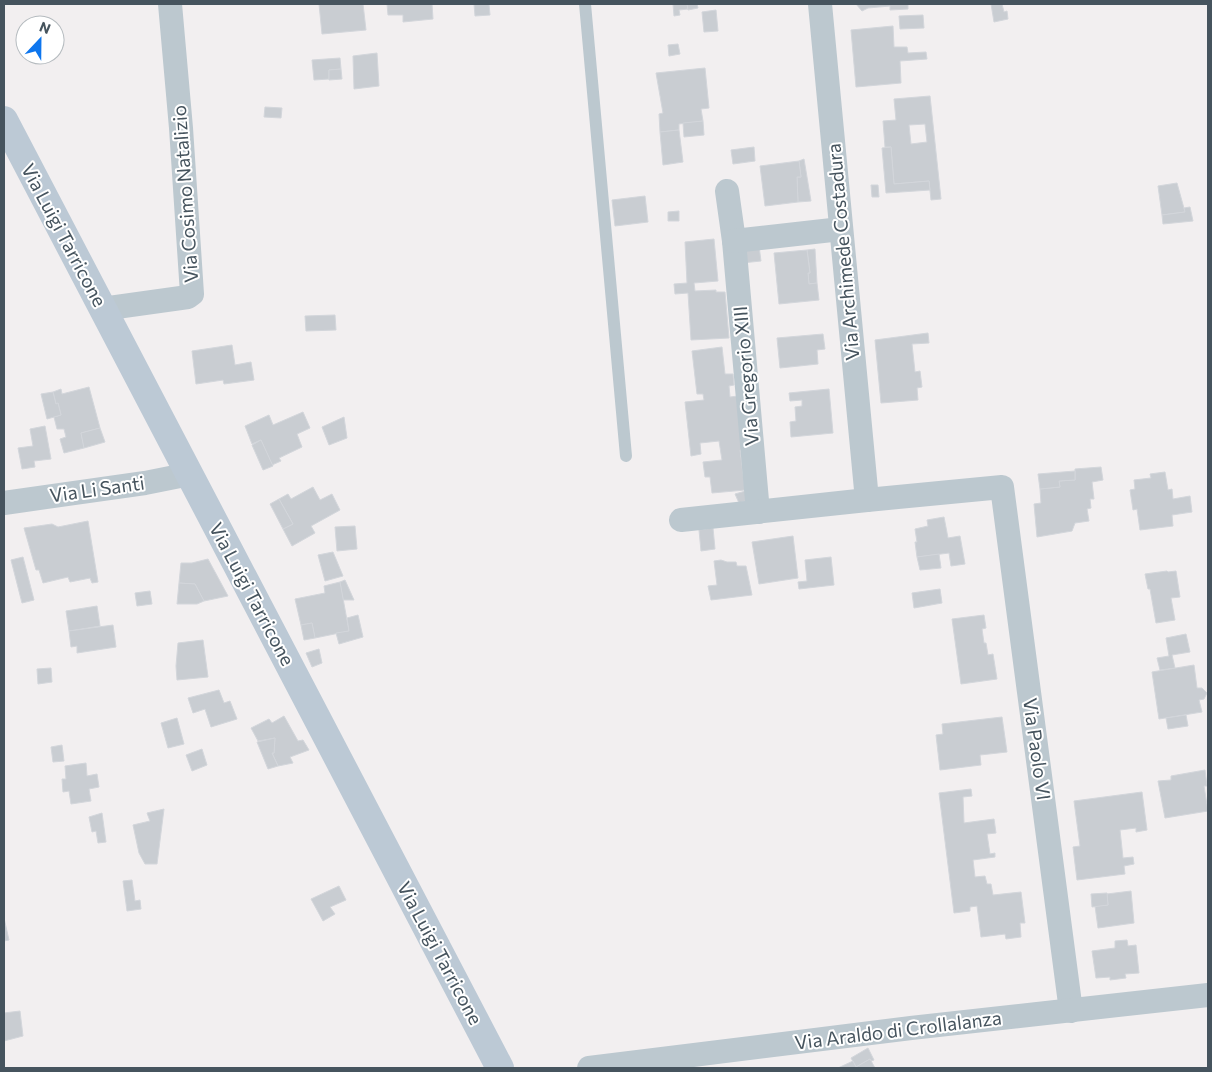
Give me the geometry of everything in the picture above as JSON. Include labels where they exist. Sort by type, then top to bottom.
[{"type":"main road","name":"Via Luigi Tarricone","points":[[4,120],[500,1068]]},
{"type":"street","name":"Via Cosimo Natalizio","points":[[102,309],[188,297],[192,294],[181,128],[170,4]]},
{"type":"street","name":"Via Archimede Costadura","points":[[820,4],[867,500]]},
{"type":"street","name":"Via Gregorio XIII","points":[[727,191],[734,241],[758,512]]},
{"type":"street","points":[[734,241],[841,229]]},
{"type":"street","name":"Via Li Santi","points":[[4,503],[145,483],[190,474]]},
{"type":"street","name":"Via Paolo VI","points":[[867,500],[1002,487],[1071,1011]]},
{"type":"street","points":[[681,520],[867,500]]},
{"type":"street","name":"Via Araldo di Crollalanza","points":[[589,1068],[911,1028],[1208,995]]},
{"type":"lane","points":[[585,4],[626,456]]},
{"type":"building","points":[[319,4],[363,4],[366,30],[322,34]]},
{"type":"building","points":[[387,4],[432,4],[433,19],[403,22],[403,15],[388,15]]},
{"type":"building","points":[[474,4],[489,4],[490,15],[475,16]]},
{"type":"building","points":[[673,4],[687,4],[688,9],[679,10],[680,15],[674,16]]},
{"type":"building","points":[[687,4],[697,4],[698,8],[688,10]]},
{"type":"building","points":[[856,4],[908,4],[908,9],[890,10],[890,6],[868,8],[862,11]]},
{"type":"building","points":[[991,4],[1002,4],[1004,12],[1007,11],[1008,19],[994,22]]},
{"type":"building","points":[[716,10],[718,31],[704,32],[702,12]]},
{"type":"building","points":[[923,15],[924,28],[900,29],[899,16]]},
{"type":"building","points":[[893,26],[894,47],[907,47],[908,53],[926,52],[927,59],[900,61],[901,83],[856,87],[851,30]]},
{"type":"building","points":[[678,44],[680,54],[669,56],[668,45]]},
{"type":"building","points":[[377,53],[379,86],[354,89],[353,56]]},
{"type":"building","points":[[340,58],[341,69],[329,70],[329,79],[314,80],[312,60]]},
{"type":"building","points":[[705,68],[709,108],[701,109],[703,121],[679,124],[679,130],[660,132],[659,114],[663,113],[656,73]]},
{"type":"building","points":[[341,69],[342,79],[329,80],[329,70]]},
{"type":"building","points":[[930,96],[941,199],[931,200],[929,181],[894,184],[891,147],[885,147],[883,121],[896,120],[894,99]],"holes":[[[925,124],[927,142],[911,144],[909,125]]]},
{"type":"building","points":[[265,107],[282,108],[281,118],[264,117]]},
{"type":"building","points":[[703,121],[704,135],[684,137],[683,123]]},
{"type":"building","points":[[679,130],[683,162],[663,165],[660,132]]},
{"type":"building","points":[[754,147],[755,161],[733,164],[731,150]]},
{"type":"building","points":[[891,147],[894,184],[929,181],[930,190],[886,193],[882,148]]},
{"type":"building","points":[[804,159],[811,201],[798,202],[797,177],[801,177],[799,161]]},
{"type":"building","points":[[799,161],[801,177],[797,177],[798,202],[765,206],[760,166]]},
{"type":"building","points":[[1177,183],[1185,212],[1162,215],[1158,186]]},
{"type":"building","points":[[871,185],[878,185],[879,197],[872,197]]},
{"type":"building","points":[[645,196],[648,222],[615,226],[612,200]]},
{"type":"building","points":[[1190,207],[1193,221],[1163,224],[1162,215],[1185,212],[1184,208]]},
{"type":"building","points":[[679,211],[679,221],[668,221],[668,212]]},
{"type":"building","points":[[714,239],[718,281],[694,283],[695,291],[716,290],[716,292],[725,292],[729,338],[691,340],[688,293],[675,294],[674,284],[687,283],[685,242]]},
{"type":"building","points":[[759,246],[761,261],[742,263],[740,248]]},
{"type":"building","points":[[815,249],[817,283],[809,284],[808,273],[810,273],[807,250]]},
{"type":"building","points":[[807,250],[810,273],[808,273],[809,284],[817,283],[819,300],[779,304],[774,253]]},
{"type":"building","points":[[335,315],[336,330],[306,331],[305,316]]},
{"type":"building","points":[[928,333],[929,343],[912,344],[915,372],[920,371],[922,387],[917,388],[918,400],[881,403],[875,340]]},
{"type":"building","points":[[823,334],[825,349],[817,350],[818,364],[780,368],[777,338]]},
{"type":"building","points":[[232,345],[235,365],[251,362],[254,380],[224,384],[223,380],[196,384],[192,351]]},
{"type":"building","points":[[722,347],[725,374],[733,374],[734,385],[729,386],[730,397],[738,396],[745,450],[740,450],[745,490],[712,493],[710,477],[705,477],[703,462],[722,460],[719,441],[700,443],[701,454],[691,456],[685,402],[704,400],[703,394],[697,394],[692,351]]},
{"type":"building","points":[[89,387],[100,428],[81,433],[84,448],[64,453],[60,439],[66,437],[64,429],[57,429],[54,417],[61,415],[53,392],[61,389],[62,394]]},
{"type":"building","points":[[829,389],[833,433],[791,437],[790,422],[796,421],[795,407],[802,406],[802,400],[790,401],[789,393]]},
{"type":"building","points":[[53,392],[61,415],[47,419],[41,394]]},
{"type":"building","points":[[303,412],[310,428],[297,434],[302,447],[279,458],[281,461],[272,465],[261,440],[252,444],[245,426],[269,415],[273,425]]},
{"type":"building","points":[[344,417],[347,438],[329,445],[322,427]]},
{"type":"building","points":[[45,426],[51,459],[34,461],[35,467],[22,469],[18,448],[33,446],[30,429]]},
{"type":"building","points":[[100,428],[105,442],[84,448],[81,433]]},
{"type":"building","points":[[261,440],[273,466],[263,470],[252,445]]},
{"type":"building","points":[[1101,467],[1103,480],[1092,482],[1094,499],[1090,499],[1091,508],[1087,509],[1089,521],[1075,523],[1072,531],[1037,537],[1034,504],[1041,503],[1040,489],[1060,487],[1059,481],[1075,480],[1075,469]]},
{"type":"building","points":[[1075,471],[1075,480],[1059,481],[1060,487],[1040,489],[1038,474]]},
{"type":"building","points":[[1165,472],[1168,490],[1172,489],[1173,499],[1190,496],[1192,512],[1172,515],[1173,526],[1140,530],[1137,509],[1133,510],[1130,490],[1135,489],[1134,480],[1151,478],[1150,474]]},
{"type":"building","points":[[313,487],[320,500],[332,494],[340,510],[311,526],[315,533],[292,546],[283,529],[293,524],[279,499],[288,494],[291,499]]},
{"type":"building","points":[[749,490],[752,499],[739,503],[735,494]]},
{"type":"building","points":[[279,499],[293,524],[283,529],[270,504]]},
{"type":"building","points":[[944,517],[948,538],[960,536],[965,564],[951,566],[949,553],[917,557],[915,529],[928,526],[927,520]]},
{"type":"building","points":[[88,521],[98,582],[92,583],[90,578],[70,582],[68,577],[43,583],[39,570],[36,570],[24,528],[52,524],[58,527]]},
{"type":"building","points":[[355,526],[357,549],[337,551],[335,527]]},
{"type":"building","points":[[713,528],[715,549],[701,551],[699,530]]},
{"type":"building","points":[[793,536],[798,578],[759,584],[752,542]]},
{"type":"building","points":[[333,552],[343,576],[325,581],[318,555]]},
{"type":"building","points":[[939,554],[941,568],[920,570],[917,557]]},
{"type":"building","points":[[23,557],[34,600],[22,603],[11,560]]},
{"type":"building","points":[[831,557],[834,585],[799,589],[798,582],[807,581],[805,560]]},
{"type":"building","points":[[208,559],[228,596],[204,601],[195,584],[179,583],[181,563],[192,563]]},
{"type":"building","points":[[714,561],[736,562],[737,566],[746,566],[752,595],[711,600],[708,586],[717,585]]},
{"type":"building","points":[[1176,571],[1180,597],[1171,598],[1175,620],[1156,623],[1150,589],[1148,589],[1145,574]]},
{"type":"building","points":[[345,580],[354,600],[343,600],[340,582]]},
{"type":"building","points":[[340,582],[349,631],[315,638],[312,623],[301,625],[295,599],[325,593],[324,586]]},
{"type":"building","points":[[179,583],[195,584],[204,601],[197,604],[177,604]]},
{"type":"building","points":[[940,589],[942,603],[914,608],[912,593]]},
{"type":"building","points":[[150,591],[152,604],[137,606],[135,593]]},
{"type":"building","points":[[97,606],[100,626],[69,631],[66,611]]},
{"type":"building","points":[[358,615],[363,637],[339,644],[336,633],[349,631],[347,618]]},
{"type":"building","points":[[984,615],[986,628],[982,629],[984,643],[986,643],[988,655],[993,654],[997,679],[961,684],[952,619]]},
{"type":"building","points":[[312,623],[315,638],[304,640],[301,625]]},
{"type":"building","points":[[113,625],[116,647],[77,653],[77,646],[71,647],[69,631]]},
{"type":"building","points":[[1186,634],[1190,652],[1172,655],[1175,668],[1160,670],[1157,658],[1169,656],[1166,638]]},
{"type":"building","points":[[203,640],[208,677],[177,680],[178,643]]},
{"type":"building","points":[[319,649],[322,663],[312,667],[306,653]]},
{"type":"building","points":[[1194,665],[1197,688],[1202,688],[1207,693],[1204,699],[1199,700],[1202,712],[1159,719],[1152,672]]},
{"type":"building","points":[[51,668],[52,682],[38,684],[37,669]]},
{"type":"building","points":[[219,690],[224,703],[230,701],[237,719],[211,727],[205,709],[193,713],[188,698]]},
{"type":"building","points":[[1186,715],[1188,726],[1168,729],[1166,718]]},
{"type":"building","points":[[284,716],[298,741],[303,740],[309,750],[290,757],[293,763],[278,766],[272,753],[274,753],[275,738],[258,741],[251,728],[269,719],[272,723]]},
{"type":"building","points":[[1002,717],[1007,752],[980,755],[981,765],[940,770],[936,735],[943,734],[942,724]]},
{"type":"building","points":[[177,718],[184,744],[168,748],[161,723]]},
{"type":"building","points":[[275,738],[274,753],[272,753],[278,766],[268,769],[257,742]]},
{"type":"building","points":[[62,745],[64,761],[53,762],[51,747]]},
{"type":"building","points":[[202,749],[207,765],[192,771],[186,755]]},
{"type":"building","points":[[86,763],[87,776],[97,774],[99,787],[89,789],[91,801],[71,804],[69,791],[63,792],[62,779],[66,779],[65,766]]},
{"type":"building","points":[[1205,770],[1207,786],[1204,786],[1208,811],[1165,818],[1158,781],[1171,780],[1171,776]]},
{"type":"building","points":[[971,789],[972,796],[963,797],[964,823],[994,819],[996,833],[987,834],[990,854],[995,853],[995,857],[973,860],[975,877],[985,876],[987,884],[991,884],[993,895],[1021,892],[1025,923],[1020,923],[1021,937],[1006,939],[1005,934],[981,937],[977,906],[970,907],[970,911],[954,913],[939,793]]},
{"type":"building","points":[[1142,792],[1147,830],[1136,832],[1136,828],[1120,830],[1123,858],[1133,857],[1134,864],[1124,866],[1125,874],[1077,880],[1073,847],[1080,846],[1074,801]]},
{"type":"building","points":[[164,809],[157,864],[145,864],[139,853],[133,825],[150,821],[147,813]]},
{"type":"building","points":[[102,813],[106,842],[98,843],[96,831],[92,832],[89,817]]},
{"type":"building","points":[[132,880],[135,901],[140,900],[141,909],[127,911],[123,881]]},
{"type":"building","points":[[339,886],[346,900],[330,907],[335,914],[323,921],[311,899]]},
{"type":"building","points":[[1131,891],[1134,923],[1098,928],[1095,906],[1108,905],[1107,894]]},
{"type":"building","points":[[1107,893],[1108,905],[1092,907],[1091,894]]},
{"type":"building","points":[[4,918],[9,940],[4,941]]},
{"type":"building","points":[[1127,940],[1128,946],[1136,945],[1139,973],[1125,974],[1126,978],[1110,980],[1110,977],[1096,978],[1092,951],[1115,948],[1115,941]]},
{"type":"building","points":[[20,1011],[23,1036],[4,1041],[4,1013]]},
{"type":"building","points":[[868,1048],[874,1060],[871,1061],[870,1059],[856,1067],[851,1058]]},
{"type":"building","points":[[870,1059],[875,1068],[838,1068],[853,1061],[856,1067]]}]
